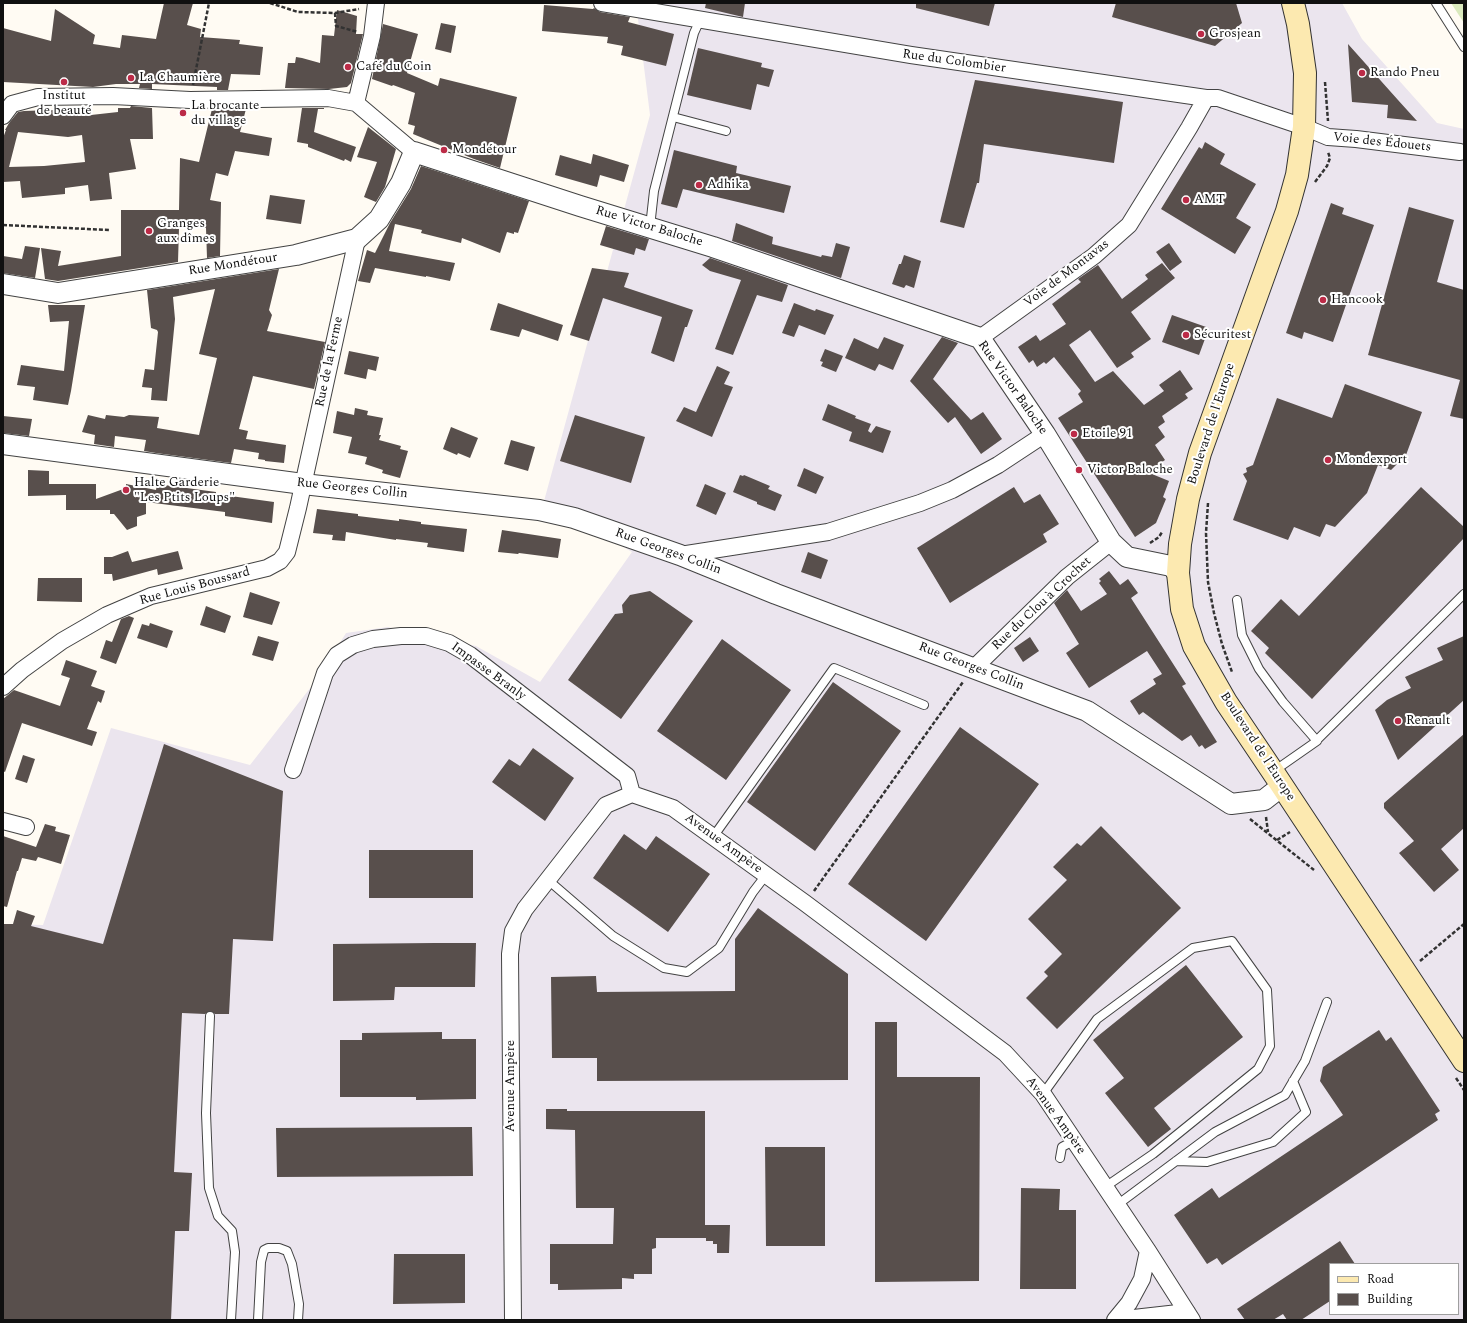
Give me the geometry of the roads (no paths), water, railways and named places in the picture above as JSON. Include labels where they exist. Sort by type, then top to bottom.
[{"type":"main road","name":"Boulevard de l'Europe","points":[[1293,3],[1298,24],[1305,74],[1304,127],[1297,175],[1287,211],[1200,453],[1188,499],[1180,544],[1178,573],[1182,609],[1194,646],[1226,702],[1278,779],[1460,1069]]},
{"type":"street","name":"Rue du Colombier","points":[[602,3],[911,55],[1206,98],[1218,98],[1304,127]]},
{"type":"street","points":[[7,110],[38,97],[113,96],[190,100],[328,98],[356,103],[372,36],[370,6]]},
{"type":"street","name":"Voie de Montavas","points":[[980,338],[1094,256],[1129,225],[1206,98]]},
{"type":"street","name":"Rue Victor Baloche","points":[[356,103],[414,152],[713,247],[980,338],[1045,434],[1111,542],[1127,557],[1171,566],[1178,573]]},
{"type":"street","name":"Voie des Édouets","points":[[1304,127],[1328,137],[1356,138],[1460,152]]},
{"type":"street","name":"Rue Mondétour","points":[[3,284],[58,292],[296,255],[357,239],[379,219],[400,183],[414,152]]},
{"type":"street","name":"Rue de la Ferme","points":[[303,484],[357,239]]},
{"type":"street","points":[[680,555],[828,532],[920,503],[952,490],[998,465],[1045,434]]},
{"type":"street","name":"Rue Georges Collin","points":[[3,444],[303,484],[538,510],[574,518],[680,555],[776,594],[1087,711],[1231,804],[1264,800],[1278,779]]},
{"type":"street","name":"Rue Louis Boussard","points":[[3,687],[22,670],[62,641],[107,615],[151,596],[267,568],[280,561],[287,552],[303,484]]},
{"type":"street","name":"Rue du Clou à Crochet","points":[[974,668],[1067,577],[1111,542]]},
{"type":"street","name":"Impasse Branly","points":[[294,770],[325,673],[337,655],[354,645],[373,639],[401,636],[426,636],[449,643],[482,665],[627,776],[632,794]]},
{"type":"street","name":"Avenue Ampère","points":[[513,1320],[510,954],[513,931],[525,909],[606,805],[632,794],[673,808],[805,903],[1005,1053],[1043,1094],[1075,1140],[1190,1316]]},
{"type":"street","points":[[3,821],[26,827]]},
{"type":"street","points":[[1116,1320],[1129,1303],[1142,1279],[1148,1251]]},
{"type":"street","points":[[1116,1320],[1190,1316]]},
{"type":"lane","points":[[1436,3],[1464,47]]},
{"type":"lane","points":[[650,228],[654,191],[694,33],[700,20]]},
{"type":"lane","points":[[673,117],[726,131]]},
{"type":"lane","points":[[1278,779],[1464,594]]},
{"type":"lane","points":[[1237,600],[1242,635],[1259,669],[1283,702],[1317,740]]},
{"type":"lane","points":[[713,837],[834,668],[924,705]]},
{"type":"lane","points":[[548,880],[613,936],[664,968],[687,972],[719,948],[753,892],[766,875]]},
{"type":"lane","points":[[1043,1094],[1098,1019],[1193,948],[1232,941],[1267,990],[1270,1046],[1258,1069],[1154,1154],[1105,1187]]},
{"type":"lane","points":[[1117,1206],[1215,1132],[1285,1095],[1304,1061],[1327,1002]]},
{"type":"lane","points":[[210,1016],[206,1113],[209,1188],[218,1216],[232,1231],[235,1252],[231,1320]]},
{"type":"lane","points":[[1176,1161],[1207,1162],[1273,1142],[1306,1112],[1293,1081]]},
{"type":"lane","points":[[1060,1158],[1062,1147],[1075,1140]]},
{"type":"lane","points":[[258,1320],[261,1262],[264,1250],[268,1248],[279,1248],[287,1251],[292,1264],[299,1304],[298,1320]]},
{"type":"place","name":"Grosjean","points":[[1201,34]]},
{"type":"place","name":"Café du Coin","points":[[348,67]]},
{"type":"place","name":"Rando Pneu","points":[[1362,73]]},
{"type":"place","name":"La Chaumière","points":[[131,78]]},
{"type":"place","name":"Institut de beauté","points":[[64,82]]},
{"type":"place","name":"La brocante du village","points":[[183,113]]},
{"type":"place","name":"Mondétour","points":[[444,150]]},
{"type":"place","name":"Adhika","points":[[699,185]]},
{"type":"place","name":"AMT","points":[[1186,200]]},
{"type":"place","name":"Granges aux dîmes","points":[[149,231]]},
{"type":"place","name":"Hancook","points":[[1323,300]]},
{"type":"place","name":"Sécuritest","points":[[1186,335]]},
{"type":"place","name":"Etoile 91","points":[[1074,434]]},
{"type":"place","name":"Mondexport","points":[[1328,460]]},
{"type":"place","name":"Victor Baloche","points":[[1079,470]]},
{"type":"place","name":"Halte Garderie \"Les Ptits Loups\"","points":[[126,490]]},
{"type":"place","name":"Renault","points":[[1398,721]]}]
